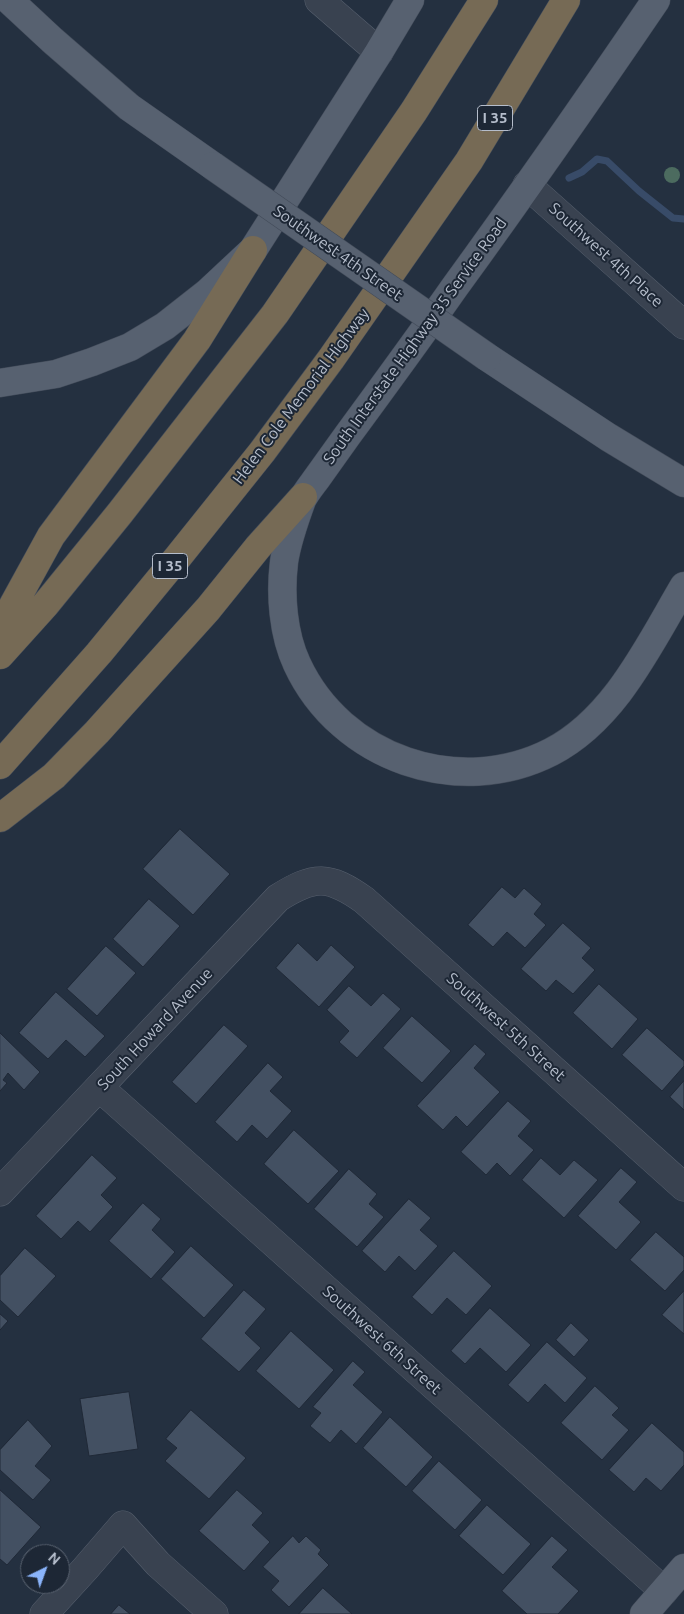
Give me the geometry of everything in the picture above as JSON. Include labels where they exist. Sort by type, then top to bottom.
[{"type":"highway","points":[[0,655],[46,604],[120,513],[275,314],[414,111],[484,0]]},
{"type":"highway","name":"Helen Cole Memorial Highway","points":[[0,765],[99,653],[178,557],[262,452],[331,359],[469,161],[566,0]]},
{"type":"highway","points":[[0,629],[51,536],[197,340],[253,250]]},
{"type":"highway","points":[[0,818],[54,776],[98,732],[203,616],[258,547],[303,497]]},
{"type":"main road","name":"Southwest 4th Street","points":[[9,0],[129,108],[487,356],[608,437],[684,483]]},
{"type":"main road","points":[[0,383],[56,374],[130,347],[165,326],[206,293],[253,250],[410,0]]},
{"type":"main road","name":"South Interstate Highway 35 Service Road","points":[[656,0],[527,185],[303,497],[284,562],[282,593],[289,642],[297,664],[323,704],[341,723],[363,740],[389,755],[413,765],[440,771],[470,772],[498,771],[528,762],[579,734],[604,709],[620,689],[684,586]]},
{"type":"main road","points":[[644,1614],[684,1568]]},
{"type":"street","points":[[319,0],[379,52]]},
{"type":"street","name":"Southwest 4th Place","points":[[527,185],[684,326]]},
{"type":"street","name":"South Howard Avenue","points":[[0,1192],[278,898],[296,886],[320,880]]},
{"type":"street","name":"Southwest 5th Street","points":[[320,880],[352,891],[364,900],[684,1187]]},
{"type":"street","name":"Southwest 6th Street","points":[[100,1088],[664,1591]]},
{"type":"street","points":[[44,1614],[123,1525],[158,1564],[214,1614]]},
{"type":"building","points":[[180,829],[230,874],[193,915],[143,869]]},
{"type":"building","points":[[502,887],[515,898],[524,888],[542,904],[534,914],[546,925],[525,948],[507,932],[493,947],[468,925]]},
{"type":"building","points":[[149,899],[180,926],[143,967],[113,939]]},
{"type":"building","points":[[563,923],[591,948],[582,958],[595,970],[573,994],[556,980],[546,991],[521,969]]},
{"type":"building","points":[[298,943],[317,961],[331,945],[355,967],[319,1007],[276,968]]},
{"type":"building","points":[[106,946],[136,973],[97,1016],[67,989]]},
{"type":"building","points":[[599,984],[638,1019],[612,1049],[573,1013]]},
{"type":"building","points":[[349,986],[371,1006],[383,993],[401,1009],[357,1058],[339,1042],[349,1031],[327,1010]]},
{"type":"building","points":[[56,992],[105,1036],[85,1057],[66,1040],[48,1059],[19,1033]]},
{"type":"building","points":[[412,1016],[451,1051],[422,1083],[383,1048]]},
{"type":"building","points":[[224,1025],[248,1046],[196,1104],[172,1082]]},
{"type":"building","points":[[647,1028],[684,1061],[684,1066],[662,1091],[622,1055]]},
{"type":"building","points":[[0,1033],[40,1072],[24,1090],[8,1073],[3,1080],[7,1083],[0,1091]]},
{"type":"building","points":[[475,1044],[486,1054],[474,1068],[500,1092],[467,1127],[456,1116],[443,1130],[417,1106]]},
{"type":"building","points":[[268,1063],[283,1077],[270,1091],[292,1111],[267,1139],[252,1125],[237,1142],[215,1122]]},
{"type":"building","points":[[684,1081],[684,1110],[670,1097]]},
{"type":"building","points":[[508,1101],[531,1121],[518,1136],[534,1150],[510,1176],[497,1163],[486,1175],[461,1152]]},
{"type":"building","points":[[294,1130],[339,1171],[308,1204],[264,1164]]},
{"type":"building","points":[[92,1155],[117,1178],[101,1195],[113,1207],[90,1232],[78,1221],[61,1239],[36,1216]]},
{"type":"building","points":[[541,1158],[560,1175],[574,1160],[598,1180],[564,1218],[522,1180]]},
{"type":"building","points":[[621,1168],[637,1182],[619,1202],[641,1222],[616,1250],[578,1216]]},
{"type":"building","points":[[349,1169],[377,1194],[369,1204],[384,1217],[357,1247],[314,1209]]},
{"type":"building","points":[[409,1199],[431,1218],[420,1230],[438,1246],[415,1271],[399,1256],[385,1272],[362,1251]]},
{"type":"building","points":[[143,1203],[161,1219],[152,1230],[175,1252],[151,1279],[109,1241]]},
{"type":"building","points":[[656,1232],[684,1257],[684,1270],[665,1291],[630,1260]]},
{"type":"building","points":[[191,1246],[234,1285],[204,1318],[161,1279]]},
{"type":"building","points":[[25,1248],[56,1276],[18,1317],[0,1300],[0,1276]]},
{"type":"building","points":[[454,1251],[492,1286],[466,1315],[447,1298],[432,1315],[412,1297]]},
{"type":"building","points":[[244,1290],[266,1309],[245,1333],[261,1348],[239,1372],[201,1339]]},
{"type":"building","points":[[684,1291],[684,1334],[662,1315]]},
{"type":"building","points":[[490,1308],[531,1345],[506,1372],[480,1348],[465,1364],[451,1351]]},
{"type":"building","points":[[0,1314],[8,1321],[0,1330]]},
{"type":"building","points":[[571,1323],[589,1340],[574,1357],[556,1340]]},
{"type":"building","points":[[291,1331],[334,1370],[299,1409],[256,1371]]},
{"type":"building","points":[[547,1342],[587,1378],[565,1403],[545,1384],[528,1403],[508,1385]]},
{"type":"building","points":[[353,1361],[365,1372],[353,1385],[383,1412],[356,1444],[341,1430],[330,1443],[310,1426],[321,1413],[313,1407]]},
{"type":"building","points":[[595,1386],[619,1408],[612,1415],[629,1430],[602,1460],[561,1423]]},
{"type":"building","points":[[129,1392],[138,1449],[89,1456],[80,1399]]},
{"type":"building","points":[[191,1410],[246,1458],[209,1499],[165,1461],[177,1448],[166,1439]]},
{"type":"building","points":[[390,1417],[433,1457],[406,1487],[363,1448]]},
{"type":"building","points":[[28,1420],[52,1446],[35,1466],[51,1480],[33,1500],[0,1470],[0,1450]]},
{"type":"building","points":[[652,1423],[684,1452],[684,1465],[661,1491],[646,1478],[634,1492],[609,1470]]},
{"type":"building","points":[[439,1461],[482,1500],[455,1530],[412,1491]]},
{"type":"building","points":[[0,1490],[41,1527],[26,1544],[20,1544],[20,1550],[7,1565],[0,1559]]},
{"type":"building","points":[[237,1490],[263,1513],[252,1525],[270,1542],[244,1571],[199,1531]]},
{"type":"building","points":[[487,1505],[531,1544],[503,1575],[459,1536]]},
{"type":"building","points":[[293,1536],[299,1543],[306,1536],[321,1550],[318,1554],[329,1565],[289,1607],[271,1590],[279,1581],[263,1567]]},
{"type":"building","points":[[552,1536],[568,1550],[552,1567],[579,1591],[558,1614],[527,1614],[502,1591]]},
{"type":"building","points":[[323,1588],[352,1614],[299,1614]]},
{"type":"building","points":[[119,1605],[130,1614],[111,1614]]},
{"type":"waterway","points":[[569,178],[582,172],[597,159],[607,161],[639,191],[673,218],[684,219]]}]
